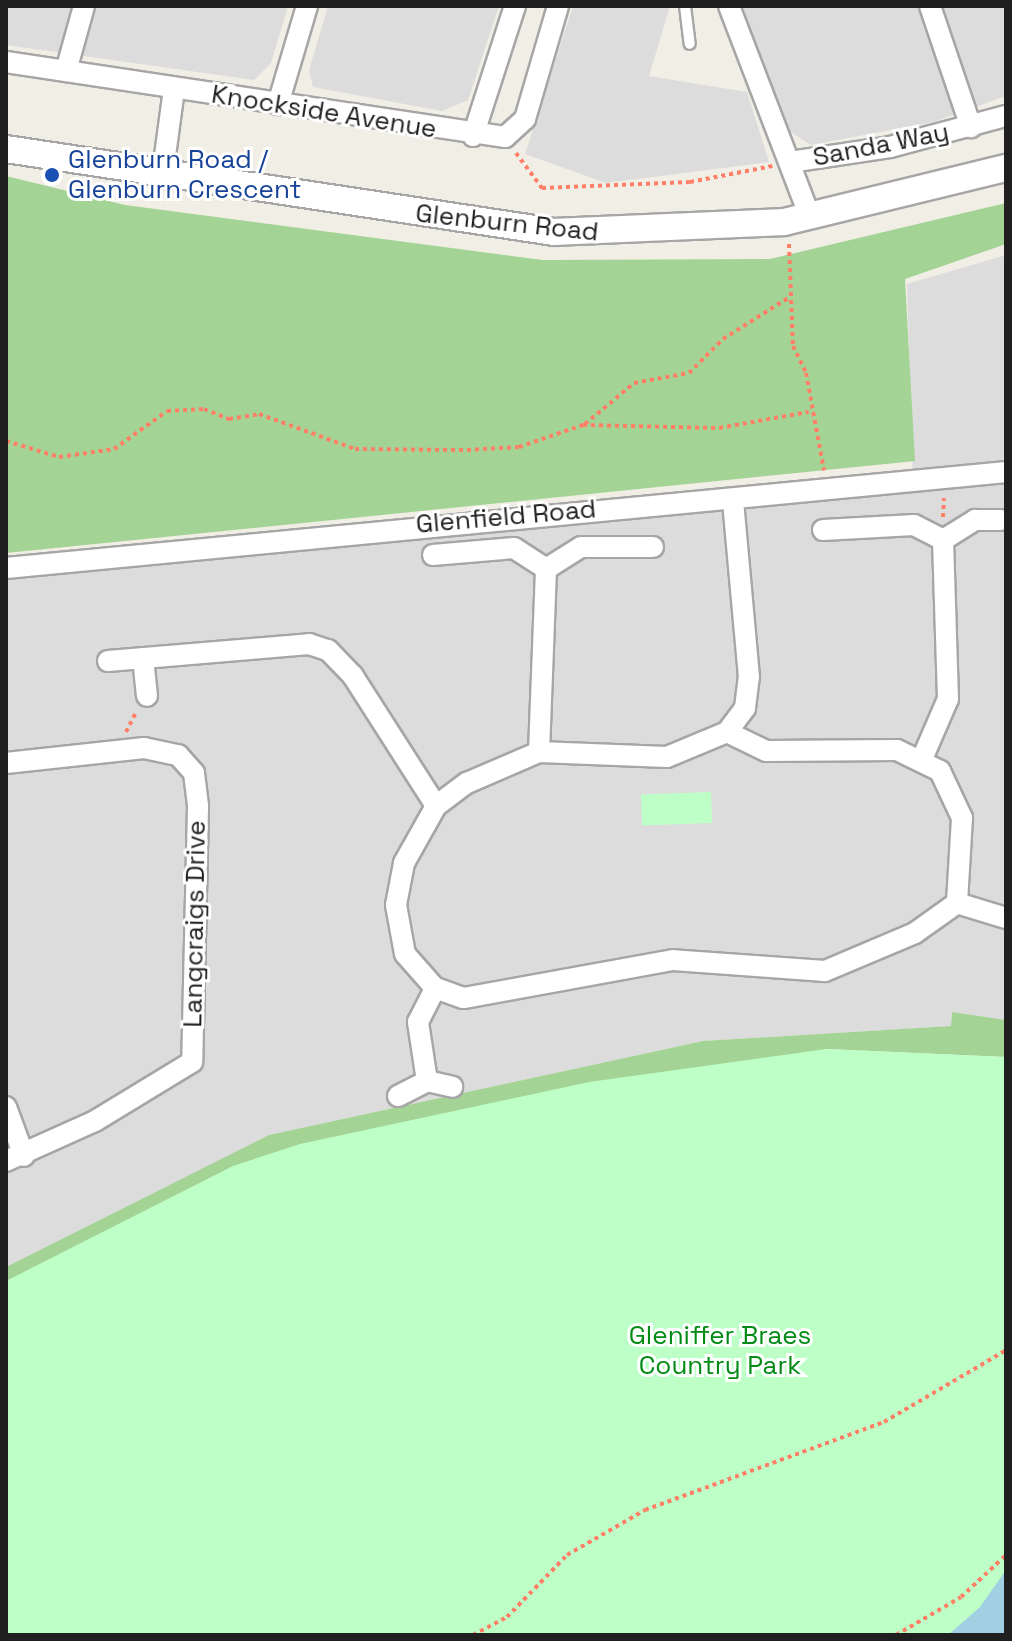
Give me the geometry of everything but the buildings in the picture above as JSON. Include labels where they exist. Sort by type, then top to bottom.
[{"type":"street","points":[[66,71],[84,6]]},
{"type":"street","points":[[278,104],[307,6]]},
{"type":"street","name":"Knockside Avenue","points":[[473,136],[515,6]]},
{"type":"street","points":[[505,137],[525,119],[558,6]]},
{"type":"street","points":[[729,6],[810,217]]},
{"type":"street","name":"Sanda Way","points":[[930,6],[971,127]]},
{"type":"street","name":"Knockside Avenue","points":[[6,62],[473,136],[505,137]]},
{"type":"street","name":"Knockside Avenue","points":[[162,178],[174,89]]},
{"type":"street","name":"Sanda Way","points":[[790,162],[971,127],[1006,116]]},
{"type":"street","name":"Glenburn Road","points":[[6,149],[162,178],[554,232],[784,222],[1006,168]]},
{"type":"street","name":"Glenfield Road","points":[[6,568],[540,512],[829,492],[945,475],[1006,472]]},
{"type":"street","points":[[733,500],[749,677],[745,708],[727,732],[667,757],[539,752],[467,783],[436,806],[404,863],[396,905],[405,954],[435,988],[463,998],[508,994],[569,975],[673,960],[825,971],[915,933],[957,903]]},
{"type":"street","points":[[943,540],[975,520],[1001,520]]},
{"type":"street","points":[[823,530],[914,525],[943,540]]},
{"type":"street","points":[[922,759],[948,699],[943,540]]},
{"type":"street","points":[[546,569],[581,547],[653,547]]},
{"type":"street","points":[[433,555],[514,548],[546,569]]},
{"type":"street","points":[[539,752],[546,569]]},
{"type":"street","points":[[108,661],[309,644],[328,650],[353,676],[436,806]]},
{"type":"street","points":[[143,658],[147,696]]},
{"type":"street","points":[[727,732],[766,751],[897,750],[922,759],[940,771],[962,818],[957,903]]},
{"type":"street","name":"Langcraigs Drive","points":[[6,763],[124,750],[178,755],[194,773],[192,1062],[15,1159]]},
{"type":"street","points":[[957,903],[1006,918]]},
{"type":"street","points":[[427,1081],[418,1022],[435,988]]},
{"type":"street","points":[[398,1096],[427,1081],[452,1087]]},
{"type":"street","points":[[6,1107],[15,1159]]},
{"type":"lane","points":[[685,6],[690,44]]},
{"type":"path","points":[[505,137],[542,188],[690,182],[790,162]]},
{"type":"path","points":[[784,222],[793,272],[788,298],[809,412],[829,492]]},
{"type":"path","points":[[583,425],[634,383],[689,373],[723,339],[788,298]]},
{"type":"path","points":[[6,441],[59,457],[114,449],[167,411],[204,409],[229,419],[259,414],[355,449],[519,447],[583,425],[719,428],[809,412]]},
{"type":"path","points":[[943,540],[945,475]]},
{"type":"path","points":[[124,750],[126,723],[147,696]]},
{"type":"path","points":[[473,1635],[507,1617],[567,1555],[645,1510],[884,1422],[1006,1350]]},
{"type":"path","points":[[896,1635],[961,1597],[1006,1555]]},
{"type":"path","points":[[333,1635],[383,1635]]},
{"type":"shaded area","points":[[6,6],[288,6],[271,63],[254,80],[6,45]]},
{"type":"shaded area","points":[[328,6],[499,6],[468,100],[442,111],[313,87],[309,70]]},
{"type":"shaded area","points":[[573,6],[670,6],[649,76],[747,92],[769,162],[606,183],[525,154]]},
{"type":"shaded area","points":[[742,6],[1006,6],[1006,96],[933,122],[811,145],[789,131]]},
{"type":"shaded area","points":[[1006,255],[1006,1020],[952,1012],[951,1026],[703,1041],[269,1135],[6,1267],[6,578],[913,487],[907,284]]},
{"type":"green space","points":[[6,176],[125,205],[543,260],[770,259],[1006,203],[1006,244],[905,279],[915,461],[6,553]]},
{"type":"green space","points":[[711,792],[712,823],[642,825],[641,794]]},
{"type":"green space","points":[[952,1012],[1006,1020],[1006,1057],[826,1049],[6,1373],[6,1267],[269,1135],[703,1041],[951,1026]]},
{"type":"green space","name":"Gleniffer Braes Country Park","points":[[826,1049],[1006,1057],[1006,1635],[6,1635],[6,1281],[233,1166],[300,1144],[589,1082]]},
{"type":"water","points":[[1006,1570],[1006,1635],[948,1635],[980,1607]]},
{"type":"place","name":"Glenburn Road / Glenburn Crescent","points":[[52,175]]}]
